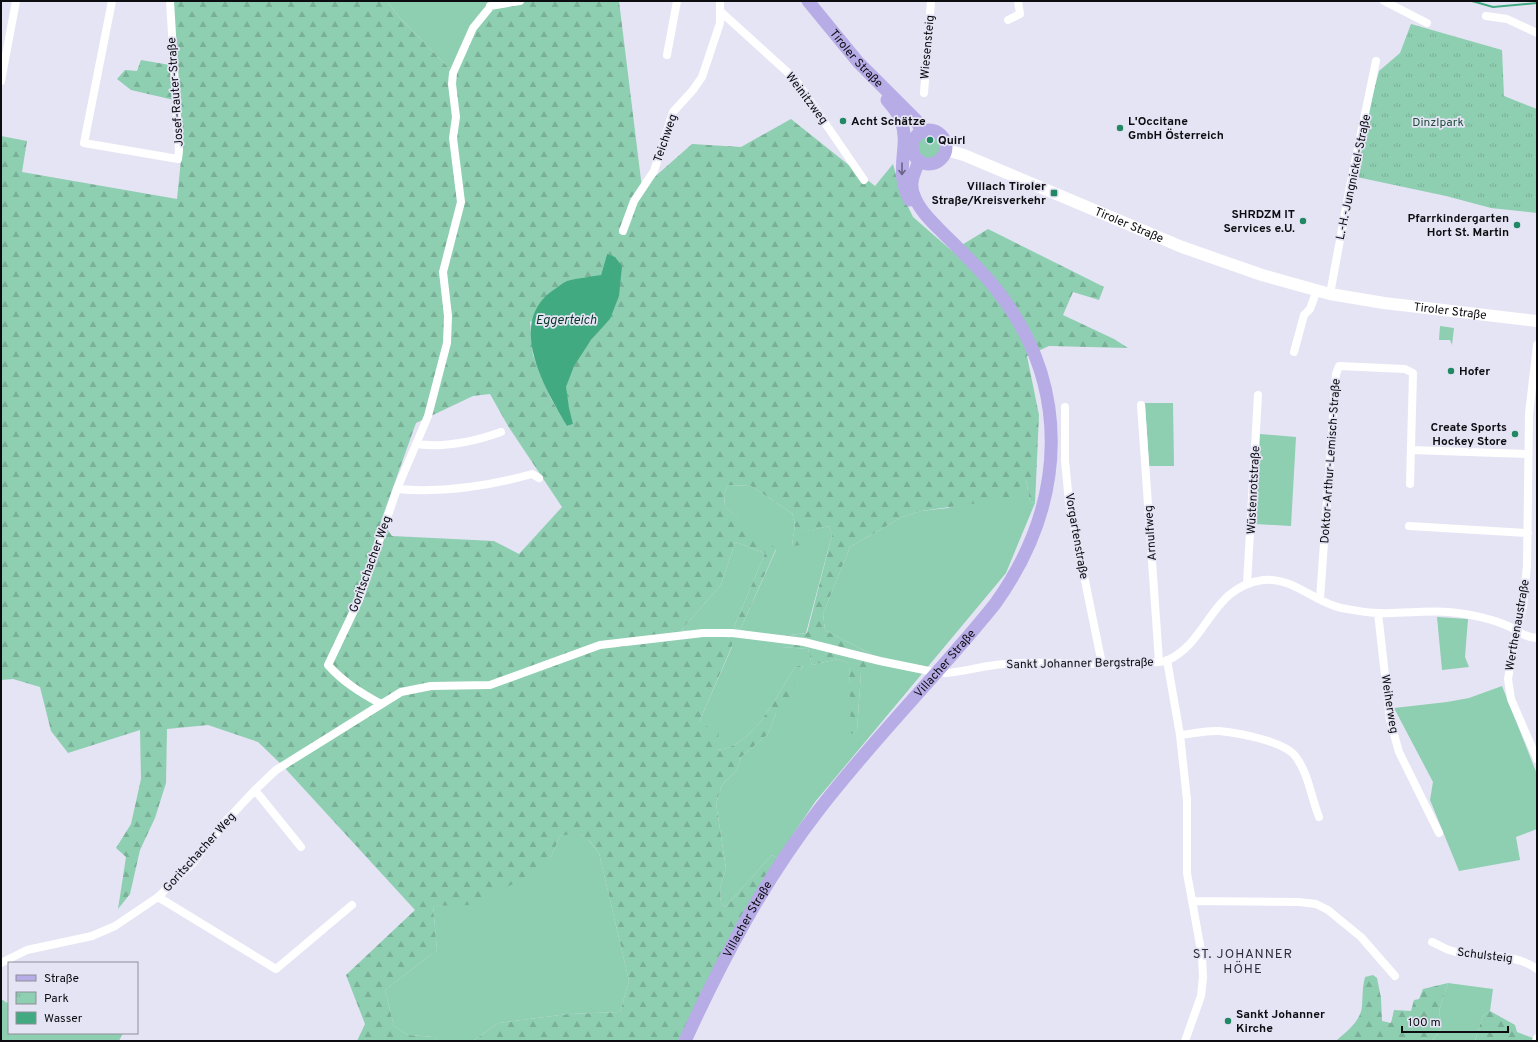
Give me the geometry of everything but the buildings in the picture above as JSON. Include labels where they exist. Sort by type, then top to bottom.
[{"type":"main road","name":"Tiroler Straße","points":[[808,1],[858,62],[916,120],[922,132]]},
{"type":"main road","points":[[877,82],[879,90],[901,121],[904,142],[901,170],[903,188],[916,213],[925,222],[931,221],[915,198],[912,188],[912,176],[919,161]]},
{"type":"main road","points":[[931,130],[938,133],[944,139],[946,150],[942,159],[934,164],[928,164],[919,161],[915,157],[912,147],[915,138],[922,132],[931,130]]},
{"type":"main road","name":"Tiroler Straße","points":[[946,150],[964,154],[1219,261],[1262,275],[1330,294],[1384,303],[1537,321]]},
{"type":"main road","name":"Villacher Straße","points":[[686,1041],[734,941],[762,890],[787,853],[849,771],[995,604],[1009,584],[1030,542],[1047,488],[1050,465],[1051,426],[1045,385],[1029,339],[1020,322],[991,283],[931,221]]},
{"type":"street","points":[[1,81],[16,1]]},
{"type":"street","name":"Josef-Rauter-Straße","points":[[112,1],[84,143],[178,159],[180,151],[170,1]]},
{"type":"street","points":[[492,4],[520,1]]},
{"type":"street","points":[[667,55],[677,1]]},
{"type":"street","name":"Teichweg","points":[[623,231],[634,200],[654,170],[673,112],[693,90],[702,76],[720,23],[720,1]]},
{"type":"street","name":"Wiesensteig","points":[[924,93],[931,1]]},
{"type":"street","points":[[1008,20],[1020,14],[1018,1]]},
{"type":"street","points":[[1384,1],[1427,23]]},
{"type":"street","name":"Goritschacher Weg","points":[[1,963],[27,950],[92,936],[115,926],[158,898],[192,864],[225,822],[276,770],[382,704],[353,688],[338,676],[328,665],[359,600],[397,489],[428,416],[447,343],[448,316],[443,272],[461,202],[453,138],[456,117],[452,84],[453,73],[473,28],[492,4]]},
{"type":"street","name":"Weinitzweg","points":[[720,11],[795,79],[864,180]]},
{"type":"street","points":[[1486,16],[1507,19],[1537,33]]},
{"type":"street","name":"L.-H.-Jungnickel-Straße","points":[[1330,294],[1350,186],[1376,61]]},
{"type":"street","points":[[1294,352],[1304,315],[1310,309],[1317,290]]},
{"type":"street","name":"Werthenaustraße","points":[[1537,345],[1528,414],[1528,533],[1523,606],[1516,631],[1508,679],[1512,699],[1537,759]]},
{"type":"street","name":"Doktor-Arthur-Lemisch-Straße","points":[[1320,599],[1336,374],[1338,366],[1405,369],[1413,373],[1411,450]]},
{"type":"street","name":"Wüstenrotstraße","points":[[1247,584],[1258,396]]},
{"type":"street","name":"Arnulfweg","points":[[1141,405],[1158,661]]},
{"type":"street","name":"Vorgartenstraße","points":[[1065,407],[1065,461],[1069,502],[1102,664]]},
{"type":"street","points":[[417,444],[435,447],[475,441],[501,432]]},
{"type":"street","points":[[1410,484],[1411,450],[1528,454]]},
{"type":"street","points":[[397,489],[419,491],[494,484],[532,474],[539,478]]},
{"type":"street","points":[[1409,526],[1528,533]]},
{"type":"street","points":[[1185,1041],[1201,996],[1203,976],[1202,956],[1187,873],[1187,800],[1180,735],[1167,660],[1188,646],[1216,609],[1233,591],[1247,584],[1265,580],[1284,582],[1303,589],[1320,599],[1339,607],[1378,613],[1448,612],[1478,617],[1508,626],[1524,637],[1537,638]]},
{"type":"street","name":"Weiherweg","points":[[1378,613],[1390,720],[1399,752],[1439,833]]},
{"type":"street","points":[[382,704],[401,692],[431,686],[490,685],[600,645],[704,633],[732,633],[804,642],[880,661],[929,671]]},
{"type":"street","name":"Sankt Johanner Bergstraße","points":[[945,673],[1003,664],[1044,662],[1131,664],[1167,660]]},
{"type":"street","points":[[1180,735],[1218,731],[1271,741],[1295,755],[1306,773],[1318,817]]},
{"type":"street","points":[[255,790],[301,847]]},
{"type":"street","points":[[158,898],[276,969],[352,905]]},
{"type":"street","points":[[1192,902],[1300,902],[1316,904],[1328,910],[1361,938],[1395,976]]},
{"type":"street","name":"Schulsteig","points":[[1432,942],[1448,950],[1517,959],[1528,962],[1537,969]]},
{"type":"green space","points":[[172,1],[387,1],[400,18],[453,72],[467,31],[491,6],[527,1],[619,1],[642,188],[692,144],[741,147],[791,119],[875,186],[893,164],[900,190],[913,217],[952,251],[988,229],[1104,287],[1099,300],[1073,292],[1063,315],[1114,339],[1128,348],[1049,346],[1027,356],[1039,415],[1035,503],[1030,502],[1026,480],[1007,499],[921,511],[902,517],[850,547],[823,614],[825,630],[877,657],[876,671],[861,672],[857,731],[851,734],[849,663],[838,659],[812,665],[808,649],[782,647],[782,636],[807,633],[832,535],[829,526],[807,531],[802,545],[792,546],[795,524],[792,513],[751,486],[728,485],[724,494],[725,507],[776,549],[740,630],[734,627],[765,553],[735,542],[721,585],[681,630],[732,638],[732,646],[699,722],[719,733],[715,750],[728,748],[741,741],[752,731],[772,706],[795,667],[803,665],[785,708],[776,713],[768,734],[741,757],[737,770],[722,785],[716,803],[726,869],[720,888],[721,903],[725,907],[772,855],[777,858],[678,1041],[473,1041],[498,1023],[568,1014],[620,1012],[629,981],[599,853],[587,838],[579,834],[574,834],[560,836],[551,857],[519,881],[470,905],[433,906],[437,950],[385,990],[394,1026],[408,1035],[435,1037],[437,1041],[357,1041],[365,1024],[346,975],[415,910],[282,765],[258,742],[208,725],[167,729],[166,783],[155,818],[140,850],[130,894],[118,909],[126,857],[116,848],[131,824],[141,779],[140,730],[68,753],[51,731],[40,687],[13,679],[1,680],[1,136],[27,141],[22,172],[177,199],[182,150],[178,101],[131,90],[117,79],[125,70],[137,71],[141,60],[176,66]],"holes":[[[607,254],[610,319],[583,350],[568,378],[566,396],[573,424],[567,426],[551,399],[533,355],[530,322],[601,275]],[[490,394],[508,426],[562,507],[519,554],[494,541],[392,536],[381,521],[416,423],[473,396]]]},
{"type":"green space","points":[[387,1],[489,1],[491,6],[453,72],[400,18]]},
{"type":"green space","name":"Dinzlpark","points":[[1411,24],[1502,50],[1504,96],[1537,109],[1537,213],[1491,208],[1446,196],[1352,176],[1379,71],[1400,53]]},
{"type":"green space","points":[[930,133],[940,137],[944,147],[940,157],[930,161],[920,157],[916,147],[920,137]]},
{"type":"green space","points":[[1440,326],[1454,328],[1452,345],[1450,340],[1439,340]]},
{"type":"green space","points":[[1145,403],[1173,403],[1174,466],[1149,466]]},
{"type":"green space","points":[[1260,434],[1296,437],[1291,526],[1255,524]]},
{"type":"green space","points":[[1026,480],[1030,502],[1035,503],[1006,573],[815,802],[777,858],[772,855],[725,907],[721,903],[720,888],[726,869],[716,803],[722,785],[737,770],[741,757],[768,734],[776,713],[803,666],[795,667],[772,706],[752,731],[741,741],[728,748],[715,750],[699,722],[732,647],[732,638],[681,630],[721,585],[735,542],[765,553],[734,627],[740,630],[776,550],[725,507],[724,494],[728,485],[751,486],[792,513],[795,524],[792,546],[806,531],[829,526],[832,535],[806,633],[782,636],[782,647],[808,649],[812,665],[838,659],[849,663],[852,733],[857,731],[861,672],[877,657],[825,630],[823,614],[850,547],[902,517],[921,511],[948,508]]},
{"type":"green space","points":[[1437,617],[1468,619],[1465,657],[1469,667],[1442,670]]},
{"type":"green space","points":[[1502,686],[1537,774],[1537,829],[1516,837],[1520,860],[1459,871],[1430,800],[1433,782],[1394,708],[1469,698]]},
{"type":"green space","points":[[575,832],[586,837],[599,853],[629,981],[620,1012],[568,1014],[498,1023],[473,1041],[437,1041],[435,1037],[408,1035],[394,1026],[385,990],[437,950],[433,906],[451,905],[551,857],[560,836]]},
{"type":"green space","points":[[1373,975],[1377,978],[1381,998],[1382,1021],[1391,1023],[1394,1010],[1411,1011],[1414,1000],[1419,999],[1423,989],[1448,983],[1439,1011],[1442,1027],[1434,1039],[1430,1041],[1336,1041],[1359,1017],[1362,1006],[1365,977]]},
{"type":"green space","points":[[1448,983],[1493,989],[1490,1011],[1483,1015],[1475,1041],[1430,1041],[1434,1039],[1442,1027],[1439,1011]]},
{"type":"green space","points":[[1,999],[8,1003],[8,1034],[122,1034],[119,1041],[1,1041]]},
{"type":"green space","points":[[1490,1011],[1515,1025],[1517,1032],[1533,1038],[1532,1041],[1475,1041],[1483,1015]]},
{"type":"water","name":"Eggerteich","points":[[607,254],[615,257],[622,266],[619,296],[610,319],[591,340],[574,366],[566,387],[573,424],[567,426],[549,394],[534,357],[531,339],[532,321],[539,305],[552,291],[563,283],[571,280],[601,275]]},
{"type":"waterway","points":[[1472,1],[1493,7],[1537,3]]},
{"type":"place","name":"Acht Schätze","points":[[843,121]]},
{"type":"place","name":"L'Occitane GmbH Österreich","points":[[1120,128]]},
{"type":"place","name":"Quirl","points":[[930,140]]},
{"type":"place","name":"Villach Tiroler Straße/Kreisverkehr","points":[[1054,193]]},
{"type":"place","name":"SHRDZM IT Services e.U.","points":[[1303,221]]},
{"type":"place","name":"Pfarrkindergarten Hort St. Martin","points":[[1517,225]]},
{"type":"place","name":"Hofer","points":[[1451,371]]},
{"type":"place","name":"Create Sports Hockey Store","points":[[1515,434]]},
{"type":"place","name":"Sankt Johanner Kirche","points":[[1228,1021]]},
{"type":"district","name":"ST. JOHANNER HÖHE","points":[[1243,960]]}]
